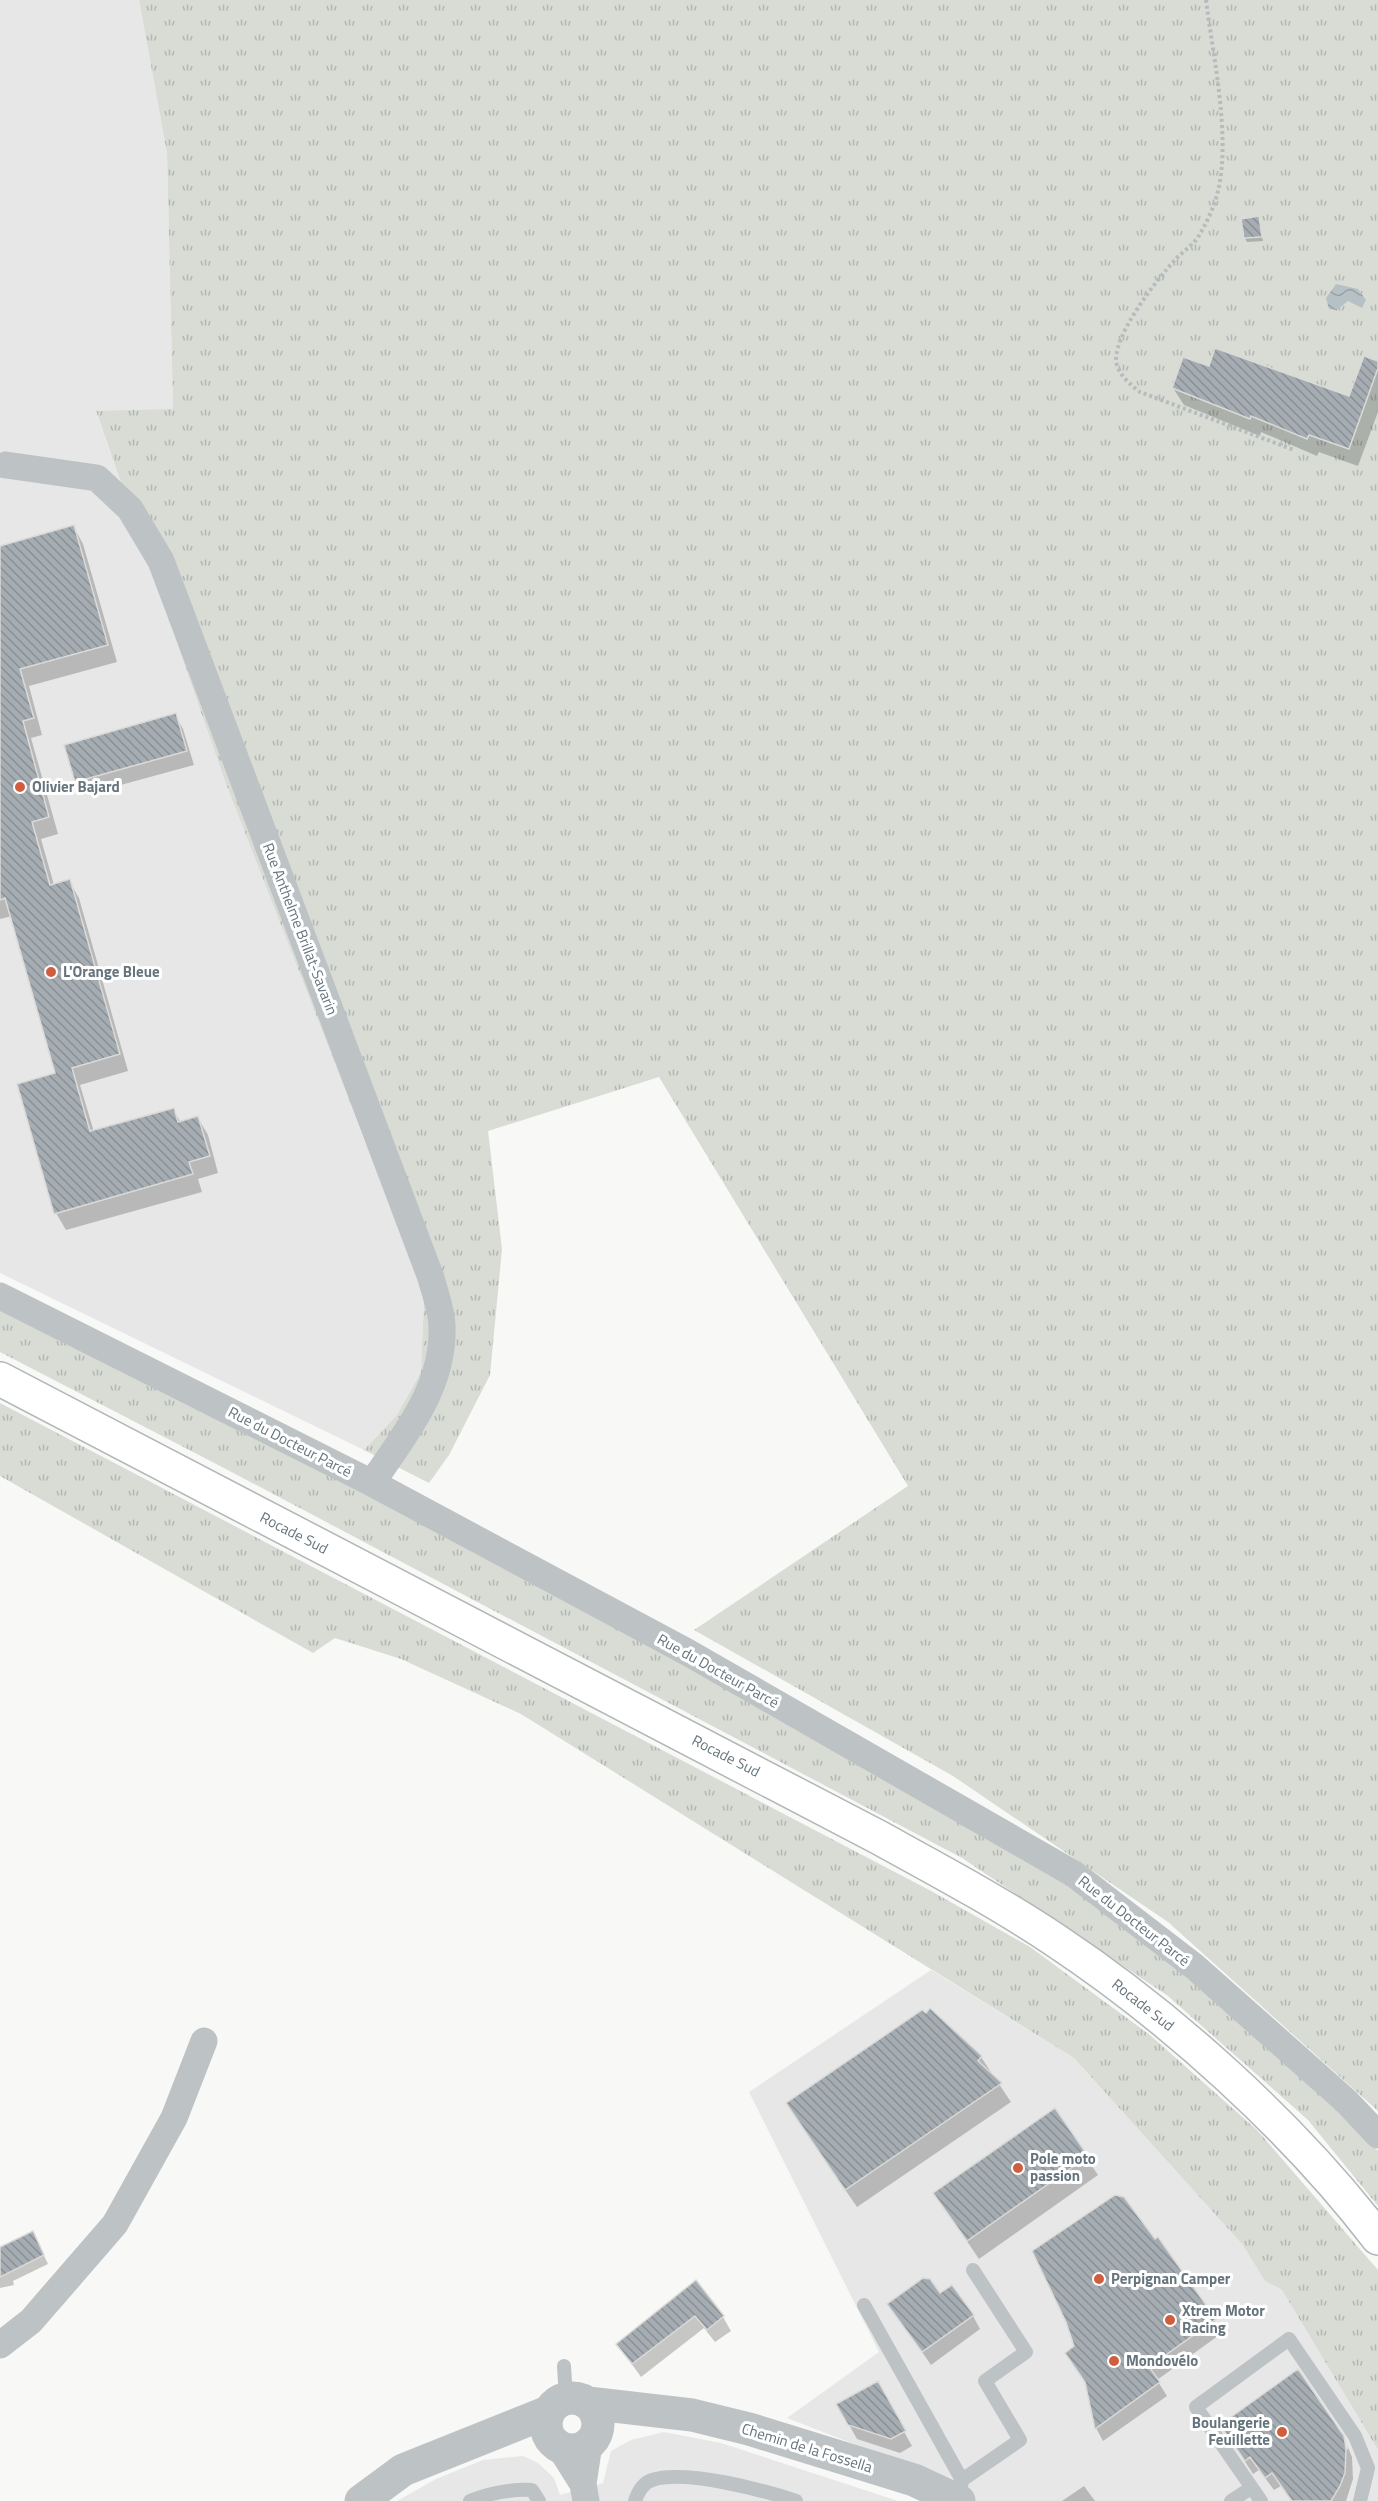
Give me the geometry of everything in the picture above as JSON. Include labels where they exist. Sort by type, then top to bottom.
[{"type":"main road","name":"Rocade Sud","points":[[0,1379],[878,1837],[963,1884],[1055,1940],[1118,1985],[1192,2044],[1307,2154],[1378,2238]]},
{"type":"street","name":"Rue Anthelme Brillat-Savarin","points":[[3,466],[97,478],[130,508],[161,561],[431,1278],[442,1325],[439,1365],[424,1404],[372,1483]]},
{"type":"street","name":"Rue du Docteur Parcé","points":[[0,1296],[372,1483],[687,1652],[1074,1874],[1195,1967],[1346,2101],[1378,2134]]},
{"type":"street","points":[[0,2345],[31,2321],[115,2224],[174,2118],[204,2041]]},
{"type":"street","name":"Chemin de la Fossella","points":[[361,2501],[403,2470],[469,2443],[651,2411],[692,2415],[749,2429],[960,2494]]},
{"type":"street","points":[[572,2425],[584,2492]]},
{"type":"lane","points":[[864,2305],[960,2494],[1020,2440],[985,2381],[1026,2352],[973,2270]]},
{"type":"lane","points":[[1261,2501],[1196,2407],[1289,2339],[1354,2436],[1368,2468],[1360,2501]]},
{"type":"lane","points":[[564,2366],[572,2425]]},
{"type":"lane","points":[[635,2501],[638,2490],[651,2480],[679,2478],[716,2481],[796,2501]]},
{"type":"lane","points":[[1232,2501],[1251,2487]]},
{"type":"lane","points":[[470,2501],[485,2495],[517,2489],[532,2490],[539,2501]]},
{"type":"path","points":[[1206,0],[1216,69],[1223,156],[1218,190],[1210,216],[1197,239],[1175,260],[1143,298],[1116,350],[1116,364],[1125,380],[1140,392],[1294,450]]},
{"type":"shaded area","points":[[0,0],[139,0],[167,153],[173,410],[96,412],[226,784],[411,1259],[424,1300],[421,1372],[397,1415],[364,1450],[0,1273]]},
{"type":"shaded area","points":[[931,1970],[1074,2058],[1242,2244],[1265,2281],[1282,2290],[1378,2450],[1378,2501],[975,2501],[949,2481],[787,2418],[879,2352],[749,2092]]},
{"type":"shaded area","points":[[664,2432],[721,2443],[898,2501],[397,2501],[436,2479],[483,2460],[523,2456],[538,2463],[554,2478],[560,2495],[603,2483],[611,2451],[631,2440]]},
{"type":"green space","points":[[139,0],[1378,0],[1378,2111],[1168,1922],[953,1776],[694,1630],[908,1486],[659,1077],[488,1131],[502,1249],[490,1375],[449,1455],[429,1483],[364,1450],[397,1415],[421,1372],[424,1300],[411,1259],[226,784],[96,411],[173,409],[167,153]]},
{"type":"green space","points":[[0,1309],[366,1493],[681,1663],[1068,1884],[1188,1976],[1338,2109],[1378,2151],[1378,2206],[1308,2120],[1168,1996],[962,1858],[0,1352]]},
{"type":"green space","points":[[0,1403],[933,1892],[1030,1947],[1150,2035],[1257,2130],[1378,2270],[1378,2450],[1282,2290],[1265,2281],[1242,2244],[1074,2058],[521,1714],[401,1659],[335,1638],[313,1653],[0,1476]]},
{"type":"water","points":[[1336,284],[1358,289],[1366,300],[1362,308],[1348,301],[1337,310],[1329,309],[1326,298]]},
{"type":"building","points":[[1259,216],[1262,237],[1244,238],[1241,219]]},
{"type":"building","points":[[1215,348],[1349,396],[1364,356],[1378,361],[1378,368],[1349,449],[1309,435],[1307,439],[1172,388],[1183,357],[1209,366]]},
{"type":"building","points":[[74,525],[108,645],[20,669],[34,718],[23,721],[49,817],[32,822],[50,885],[70,879],[120,1054],[72,1068],[90,1131],[174,1108],[178,1122],[198,1116],[210,1156],[189,1162],[193,1174],[54,1214],[17,1084],[55,1073],[5,898],[0,900],[0,546]]},
{"type":"building","points":[[176,713],[187,751],[75,782],[64,745]]},
{"type":"building","points":[[930,2008],[982,2056],[978,2061],[1002,2083],[845,2190],[786,2103],[922,2010],[926,2013]]},
{"type":"building","points":[[1055,2108],[1088,2156],[967,2241],[933,2193]]},
{"type":"building","points":[[1115,2195],[1124,2197],[1155,2239],[1158,2237],[1216,2319],[1149,2367],[1160,2382],[1095,2429],[1085,2382],[1065,2353],[1074,2346],[1066,2322],[1032,2251]]},
{"type":"building","points":[[33,2231],[44,2255],[0,2277],[0,2247]]},
{"type":"building","points":[[923,2278],[930,2279],[940,2293],[952,2285],[974,2315],[922,2352],[887,2304]]},
{"type":"building","points":[[696,2280],[724,2316],[707,2330],[695,2316],[632,2364],[616,2344]]},
{"type":"building","name":"Boulangerie Feuillette","points":[[1298,2369],[1344,2436],[1345,2473],[1331,2501],[1292,2501],[1272,2473],[1265,2478],[1250,2457],[1245,2461],[1220,2425]]},
{"type":"building","points":[[878,2381],[906,2431],[891,2439],[848,2425],[836,2404]]},
{"type":"place","name":"Olivier Bajard","points":[[20,787]]},
{"type":"place","name":"L'Orange Bleue","points":[[51,972]]},
{"type":"place","name":"Pole moto passion","points":[[1018,2168]]},
{"type":"place","name":"Perpignan Camper","points":[[1099,2279]]},
{"type":"place","name":"Xtrem Motor Racing","points":[[1170,2320]]},
{"type":"place","name":"Mondovélo","points":[[1114,2361]]},
{"type":"place","name":"Boulangerie Feuillette","points":[[1282,2432]]}]
